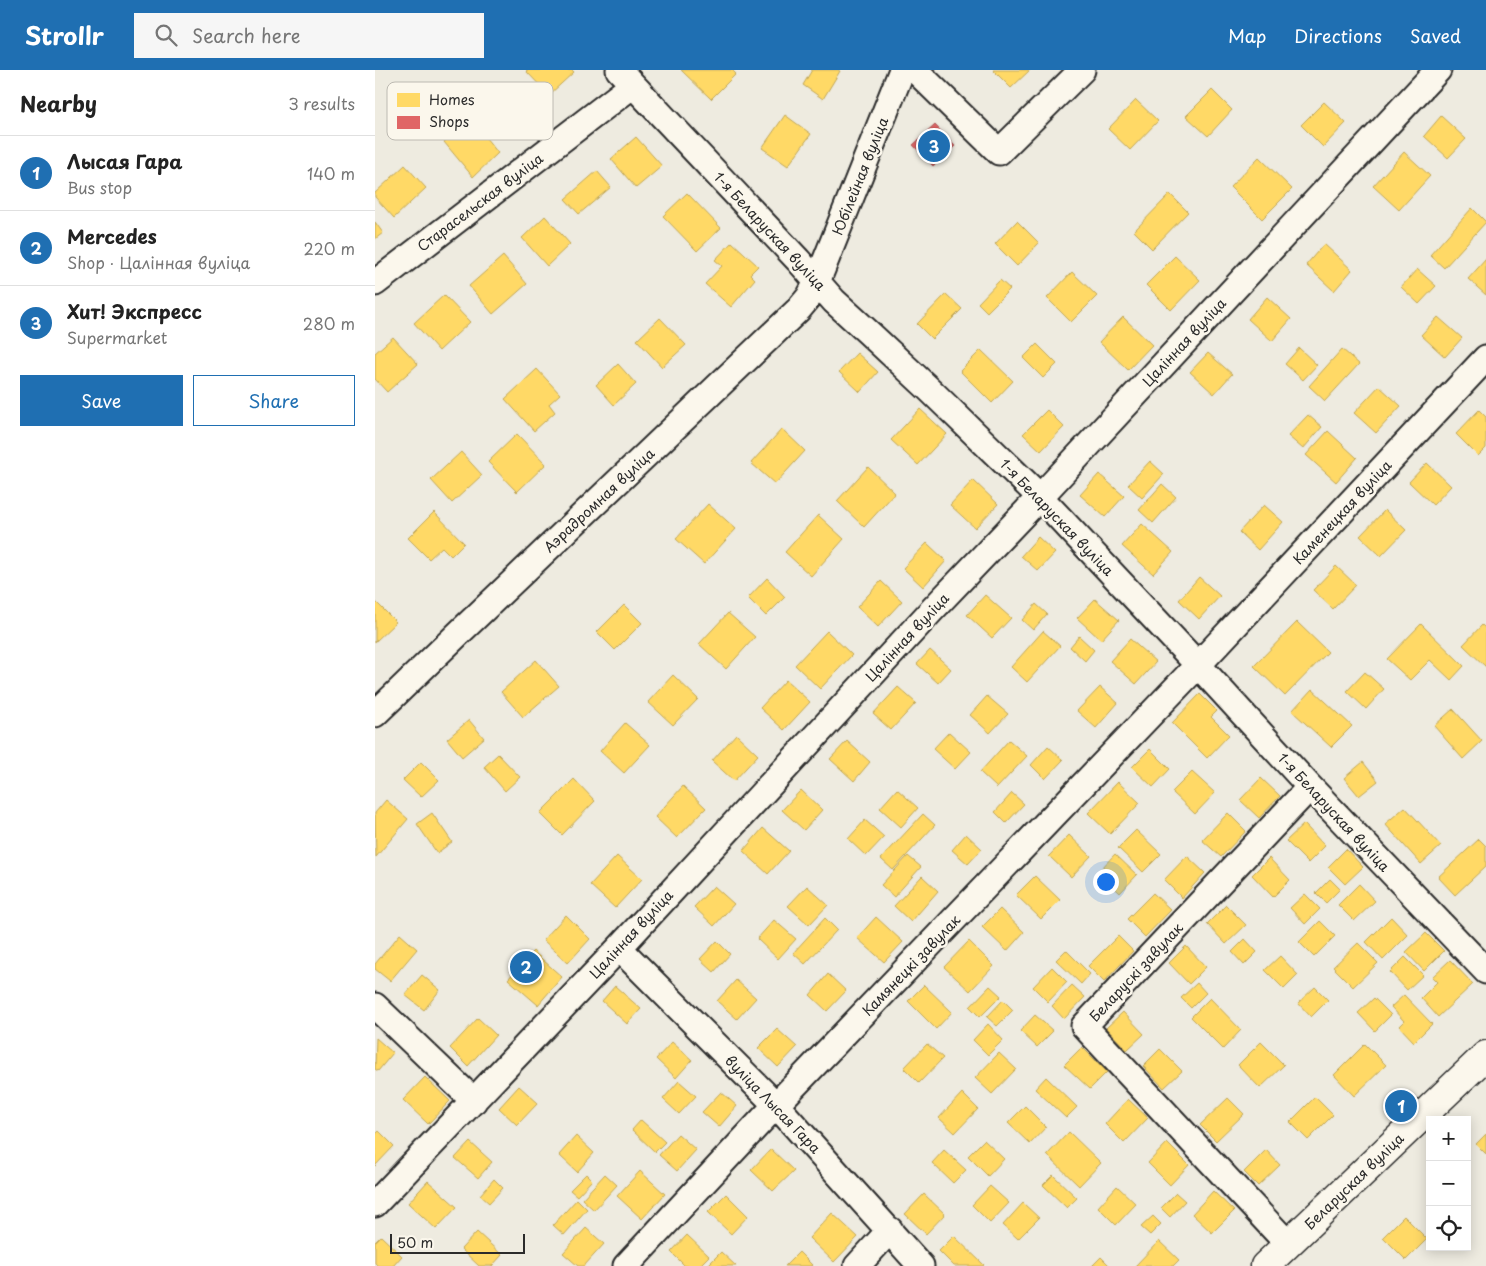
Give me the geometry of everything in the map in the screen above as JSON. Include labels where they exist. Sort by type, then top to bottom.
[{"type":"main road","name":"Беларуская вуліца","points":[[1265,1266],[1486,1055]]},
{"type":"street","name":"Юбілейная вуліца","points":[[817,282],[902,70]]},
{"type":"street","points":[[915,70],[999,152],[1082,70]]},
{"type":"street","name":"Цалінная вуліца","points":[[375,1204],[619,948],[933,609],[1438,70]]},
{"type":"street","name":"1-я Беларуская вуліца","points":[[626,77],[792,253],[834,301],[1039,496],[1310,787],[1486,971]]},
{"type":"street","name":"Старасельская вуліца","points":[[553,137],[626,77]]},
{"type":"street","name":"Старасельская вуліца","points":[[375,283],[549,140]]},
{"type":"street","name":"Аэрадромная вуліца","points":[[375,714],[786,324],[809,297],[817,282]]},
{"type":"street","name":"Каменецкая вуліца","points":[[1198,665],[1486,358]]},
{"type":"street","name":"Камянецкі завулак","points":[[626,1266],[776,1105],[1198,665]]},
{"type":"street","name":"Беларускі завулак","points":[[1288,1244],[1084,1026],[1310,787]]},
{"type":"street","name":"вуліца Лысая Гара","points":[[619,948],[776,1105],[921,1266]]},
{"type":"street","points":[[375,1006],[474,1101]]},
{"type":"street","points":[[857,1266],[889,1230]]},
{"type":"building: Homes","points":[[572,70],[574,72],[553,91],[553,82],[537,82],[526,71]]},
{"type":"building: Homes","points":[[681,70],[732,70],[736,74],[711,99]]},
{"type":"building: Homes","points":[[812,70],[840,71],[823,99],[803,85]]},
{"type":"building: Homes","points":[[993,70],[1030,70],[1011,88]]},
{"type":"building: Homes","points":[[1212,90],[1232,110],[1208,136],[1186,116]]},
{"type":"building: Homes","points":[[1136,100],[1158,121],[1130,150],[1108,129]]},
{"type":"building: Homes","points":[[1324,102],[1346,123],[1323,147],[1301,125]]},
{"type":"building: Homes","points":[[785,115],[811,134],[788,166],[762,148]]},
{"type":"building: Homes","points":[[1441,116],[1466,139],[1448,158],[1424,136]]},
{"type":"building: Homes","points":[[636,137],[662,166],[636,188],[611,159]]},
{"type":"building: Homes","points":[[446,140],[488,140],[498,153],[473,177],[444,142]]},
{"type":"building: Homes","points":[[1404,152],[1430,176],[1399,210],[1373,186]]},
{"type":"building: Homes","points":[[1259,157],[1292,189],[1262,219],[1230,187]]},
{"type":"building: Homes","points":[[405,165],[426,188],[394,218],[375,197],[375,193]]},
{"type":"building: Homes","points":[[597,171],[611,187],[579,214],[565,199]]},
{"type":"building: Homes","points":[[687,193],[721,228],[697,251],[663,216]]},
{"type":"building: Homes","points":[[1170,194],[1188,212],[1152,249],[1134,231]]},
{"type":"building: Homes","points":[[1472,208],[1486,222],[1444,268],[1430,255]]},
{"type":"building: Homes","points":[[545,216],[570,244],[547,266],[522,238]]},
{"type":"building: Homes","points":[[1017,221],[1039,243],[1017,266],[995,244]]},
{"type":"building: Homes","points":[[375,222],[383,233],[375,239]]},
{"type":"building: Homes","points":[[732,242],[758,266],[750,274],[755,279],[731,307],[705,284],[722,266],[715,260]]},
{"type":"building: Homes","points":[[1324,244],[1352,270],[1334,291],[1306,265]]},
{"type":"building: Homes","points":[[503,256],[527,284],[493,314],[469,286]]},
{"type":"building: Homes","points":[[1175,256],[1200,280],[1171,310],[1146,285]]},
{"type":"building: Homes","points":[[1486,259],[1486,295],[1468,279]]},
{"type":"building: Homes","points":[[1417,269],[1436,286],[1419,304],[1401,287]]},
{"type":"building: Homes","points":[[1072,272],[1097,296],[1071,322],[1047,298]]},
{"type":"building: Homes","points":[[1000,280],[1010,289],[987,312],[978,303]]},
{"type":"building: Homes","points":[[946,294],[962,309],[932,339],[917,324]]},
{"type":"building: Homes","points":[[444,295],[470,322],[439,351],[414,323]]},
{"type":"building: Homes","points":[[1267,297],[1291,319],[1272,341],[1248,319]]},
{"type":"building: Homes","points":[[1123,317],[1152,345],[1128,370],[1099,342]]},
{"type":"building: Homes","points":[[1438,317],[1462,338],[1445,357],[1421,335]]},
{"type":"building: Homes","points":[[660,318],[686,345],[662,367],[637,340]]},
{"type":"building: Homes","points":[[393,337],[418,364],[387,392],[375,379],[375,353]]},
{"type":"building: Homes","points":[[1037,344],[1057,364],[1043,378],[1023,358]]},
{"type":"building: Homes","points":[[1299,348],[1317,365],[1303,380],[1285,364]]},
{"type":"building: Homes","points":[[1342,349],[1359,364],[1325,401],[1309,386]]},
{"type":"building: Homes","points":[[981,350],[1013,381],[992,403],[960,371]]},
{"type":"building: Homes","points":[[857,353],[878,372],[860,392],[839,372]]},
{"type":"building: Homes","points":[[1208,353],[1232,374],[1214,394],[1190,372]]},
{"type":"building: Homes","points":[[618,364],[636,384],[614,405],[596,385]]},
{"type":"building: Homes","points":[[537,369],[560,394],[549,404],[555,412],[534,431],[505,399]]},
{"type":"building: Homes","points":[[1379,386],[1401,406],[1376,433],[1354,413]]},
{"type":"building: Homes","points":[[920,409],[947,434],[918,465],[891,440]]},
{"type":"building: Homes","points":[[1047,410],[1064,427],[1041,451],[1023,434]]},
{"type":"building: Homes","points":[[1479,410],[1486,417],[1486,448],[1478,456],[1456,434]]},
{"type":"building: Homes","points":[[1308,415],[1322,427],[1303,449],[1288,436]]},
{"type":"building: Homes","points":[[782,429],[805,451],[775,484],[751,463]]},
{"type":"building: Homes","points":[[1328,431],[1357,458],[1336,482],[1306,455]]},
{"type":"building: Homes","points":[[517,434],[546,464],[517,492],[488,462]]},
{"type":"building: Homes","points":[[461,452],[482,475],[452,503],[431,480]]},
{"type":"building: Homes","points":[[1150,461],[1164,474],[1142,498],[1128,485]]},
{"type":"building: Homes","points":[[1427,463],[1451,486],[1433,505],[1409,482]]},
{"type":"building: Homes","points":[[868,467],[895,493],[864,527],[837,501]]},
{"type":"building: Homes","points":[[1099,474],[1124,496],[1105,517],[1080,495]]},
{"type":"building: Homes","points":[[973,480],[998,504],[975,528],[950,505]]},
{"type":"building: Homes","points":[[1162,484],[1176,497],[1153,523],[1139,510]]},
{"type":"building: Homes","points":[[708,504],[736,529],[704,564],[676,539]]},
{"type":"building: Homes","points":[[1264,505],[1283,522],[1258,550],[1239,532]]},
{"type":"building: Homes","points":[[1385,510],[1406,530],[1381,556],[1360,536]]},
{"type":"building: Homes","points":[[434,512],[464,543],[451,556],[442,547],[429,559],[408,538]]},
{"type":"building: Homes","points":[[818,515],[844,539],[811,576],[785,552]]},
{"type":"building: Homes","points":[[1142,524],[1173,552],[1153,574],[1122,546]]},
{"type":"building: Homes","points":[[1038,537],[1055,553],[1038,571],[1021,556]]},
{"type":"building: Homes","points":[[927,543],[946,561],[923,587],[903,568]]},
{"type":"building: Homes","points":[[1336,566],[1356,585],[1333,609],[1313,590]]},
{"type":"building: Homes","points":[[1199,577],[1220,596],[1199,619],[1179,600]]},
{"type":"building: Homes","points":[[767,578],[785,597],[766,616],[748,598]]},
{"type":"building: Homes","points":[[881,581],[902,601],[878,627],[857,607]]},
{"type":"building: Homes","points":[[985,595],[1011,618],[992,638],[967,615]]},
{"type":"building: Homes","points":[[1095,599],[1119,620],[1101,640],[1077,618]]},
{"type":"building: Homes","points":[[375,601],[396,622],[375,642]]},
{"type":"building: Homes","points":[[1036,604],[1047,614],[1033,630],[1022,620]]},
{"type":"building: Homes","points":[[624,605],[642,623],[615,650],[597,632]]},
{"type":"building: Homes","points":[[728,613],[755,637],[726,669],[699,644]]},
{"type":"building: Homes","points":[[1297,622],[1328,652],[1285,696],[1254,666]]},
{"type":"building: Homes","points":[[1421,624],[1464,666],[1451,680],[1430,660],[1410,680],[1387,659]]},
{"type":"building: Homes","points":[[1482,625],[1486,629],[1486,667],[1463,645]]},
{"type":"building: Homes","points":[[827,631],[852,655],[820,689],[795,665]]},
{"type":"building: Homes","points":[[1043,631],[1060,646],[1027,682],[1011,667]]},
{"type":"building: Homes","points":[[1079,636],[1094,650],[1085,661],[1070,647]]},
{"type":"building: Homes","points":[[1130,639],[1156,662],[1136,684],[1110,661]]},
{"type":"building: Homes","points":[[930,650],[951,669],[938,683],[917,664]]},
{"type":"building: Homes","points":[[536,660],[559,686],[523,717],[501,692]]},
{"type":"building: Homes","points":[[1365,672],[1384,689],[1366,709],[1347,691]]},
{"type":"building: Homes","points":[[673,675],[698,699],[673,725],[648,702]]},
{"type":"building: Homes","points":[[786,680],[810,702],[784,730],[760,708]]},
{"type":"building: Homes","points":[[898,687],[916,703],[891,730],[873,714]]},
{"type":"building: Homes","points":[[1100,687],[1118,703],[1096,728],[1077,711]]},
{"type":"building: Homes","points":[[1312,689],[1352,726],[1331,747],[1292,711]]},
{"type":"building: Homes","points":[[1200,694],[1217,711],[1211,717],[1229,735],[1207,758],[1172,723]]},
{"type":"building: Homes","points":[[987,696],[1008,714],[990,733],[970,715]]},
{"type":"building: Homes","points":[[1453,709],[1482,741],[1463,759],[1434,726]]},
{"type":"building: Homes","points":[[469,720],[484,738],[462,757],[447,739]]},
{"type":"building: Homes","points":[[625,723],[650,745],[624,773],[600,751]]},
{"type":"building: Homes","points":[[949,732],[971,752],[955,769],[933,749]]},
{"type":"building: Homes","points":[[736,734],[758,755],[734,781],[712,761]]},
{"type":"building: Homes","points":[[1009,740],[1027,756],[997,788],[980,772]]},
{"type":"building: Homes","points":[[847,741],[870,762],[854,781],[830,759]]},
{"type":"building: Homes","points":[[1048,746],[1063,760],[1045,779],[1031,765]]},
{"type":"building: Homes","points":[[1150,749],[1170,769],[1153,787],[1132,767]]},
{"type":"building: Homes","points":[[498,754],[520,777],[505,791],[484,767]]},
{"type":"building: Homes","points":[[421,762],[439,780],[421,797],[403,780]]},
{"type":"building: Homes","points":[[1363,762],[1378,781],[1359,796],[1344,778]]},
{"type":"building: Homes","points":[[1192,772],[1215,793],[1195,814],[1172,792]]},
{"type":"building: Homes","points":[[1261,778],[1280,796],[1259,818],[1240,800]]},
{"type":"building: Homes","points":[[574,779],[595,801],[562,835],[540,813]]},
{"type":"building: Homes","points":[[1118,782],[1140,803],[1110,834],[1088,813]]},
{"type":"building: Homes","points":[[683,786],[706,808],[677,838],[655,817]]},
{"type":"building: Homes","points":[[897,789],[918,808],[901,827],[880,808]]},
{"type":"building: Homes","points":[[801,790],[822,810],[804,830],[782,810]]},
{"type":"building: Homes","points":[[1012,793],[1024,804],[1006,823],[995,812]]},
{"type":"building: Homes","points":[[386,800],[408,819],[376,857],[375,813]]},
{"type":"building: Homes","points":[[1405,807],[1441,846],[1421,864],[1385,824]]},
{"type":"building: Homes","points":[[432,813],[452,842],[437,853],[417,824]]},
{"type":"building: Homes","points":[[1228,813],[1246,831],[1221,857],[1202,840]]},
{"type":"building: Homes","points":[[923,814],[935,825],[893,870],[881,859]]},
{"type":"building: Homes","points":[[865,820],[884,837],[866,856],[848,839]]},
{"type":"building: Homes","points":[[1304,824],[1325,846],[1308,863],[1286,841]]},
{"type":"building: Homes","points":[[763,828],[789,851],[768,874],[743,851]]},
{"type":"building: Homes","points":[[1136,830],[1161,854],[1143,872],[1118,848]]},
{"type":"building: Homes","points":[[966,834],[982,849],[968,864],[952,850]]},
{"type":"building: Homes","points":[[1069,835],[1091,856],[1071,877],[1049,856]]},
{"type":"building: Homes","points":[[1479,839],[1486,846],[1486,866],[1455,895],[1438,877]]},
{"type":"building: Homes","points":[[1346,849],[1363,867],[1345,884],[1328,867]]},
{"type":"building: Homes","points":[[1115,854],[1137,875],[1120,893],[1098,872]]},
{"type":"building: Homes","points":[[617,856],[642,879],[615,908],[590,885]]},
{"type":"building: Homes","points":[[908,856],[921,867],[894,897],[881,885]]},
{"type":"building: Homes","points":[[1187,856],[1205,873],[1182,898],[1164,880]]},
{"type":"building: Homes","points":[[1269,858],[1290,880],[1273,897],[1252,875]]},
{"type":"building: Homes","points":[[922,876],[938,891],[911,922],[894,906]]},
{"type":"building: Homes","points":[[1035,876],[1060,900],[1041,919],[1016,895]]},
{"type":"building: Homes","points":[[1330,879],[1340,889],[1326,903],[1316,893]]},
{"type":"building: Homes","points":[[1359,884],[1375,901],[1354,921],[1338,905]]},
{"type":"building: Homes","points":[[714,886],[734,904],[714,926],[694,907]]},
{"type":"building: Homes","points":[[807,886],[828,905],[809,925],[788,906]]},
{"type":"building: Homes","points":[[1153,893],[1171,910],[1145,937],[1127,919]]},
{"type":"building: Homes","points":[[1305,894],[1320,909],[1305,924],[1290,908]]},
{"type":"building: Homes","points":[[1226,905],[1246,925],[1226,944],[1207,924]]},
{"type":"building: Homes","points":[[1000,909],[1024,932],[1007,951],[982,927]]},
{"type":"building: Homes","points":[[566,915],[590,939],[568,963],[543,940]]},
{"type":"building: Homes","points":[[876,917],[903,942],[884,962],[857,938]]},
{"type":"building: Homes","points":[[1391,917],[1408,935],[1383,960],[1366,942]]},
{"type":"building: Homes","points":[[825,918],[837,930],[805,964],[793,953]]},
{"type":"building: Homes","points":[[774,920],[796,939],[778,959],[757,939]]},
{"type":"building: Homes","points":[[1320,921],[1335,936],[1314,957],[1299,942]]},
{"type":"building: Homes","points":[[1426,933],[1444,951],[1424,971],[1406,952]]},
{"type":"building: Homes","points":[[400,934],[417,949],[390,981],[375,969],[375,964]]},
{"type":"building: Homes","points":[[1118,936],[1133,951],[1104,982],[1088,966]]},
{"type":"building: Homes","points":[[1245,939],[1257,952],[1244,965],[1232,952]]},
{"type":"building: Homes","points":[[717,941],[730,954],[714,972],[700,959]]},
{"type":"building: Homes","points":[[969,941],[994,966],[970,991],[944,967]]},
{"type":"building: Homes","points":[[1358,943],[1378,963],[1353,987],[1333,967]]},
{"type":"building: Homes","points":[[1186,946],[1206,967],[1189,984],[1169,963]]},
{"type":"building: Homes","points":[[1066,950],[1090,974],[1081,984],[1056,960]]},
{"type":"building: Homes","points":[[533,951],[562,977],[538,1005],[508,979]]},
{"type":"building: Homes","points":[[1280,956],[1298,975],[1284,989],[1265,970]]},
{"type":"building: Homes","points":[[1405,957],[1423,975],[1407,990],[1390,972]]},
{"type":"building: Homes","points":[[1450,960],[1473,984],[1438,1017],[1421,998],[1437,982],[1432,977]]},
{"type":"building: Homes","points":[[1052,967],[1067,982],[1048,1002],[1033,987]]},
{"type":"building: Homes","points":[[828,974],[846,991],[827,1011],[810,995]]},
{"type":"building: Homes","points":[[422,975],[440,990],[424,1010],[405,995]]},
{"type":"building: Homes","points":[[736,980],[756,998],[737,1019],[717,1001]]},
{"type":"building: Homes","points":[[1197,983],[1206,993],[1191,1008],[1181,998]]},
{"type":"building: Homes","points":[[924,985],[952,1012],[936,1029],[908,1001]]},
{"type":"building: Homes","points":[[1072,985],[1085,997],[1064,1019],[1052,1006]]},
{"type":"building: Homes","points":[[615,986],[641,1009],[627,1024],[602,1001]]},
{"type":"building: Homes","points":[[990,986],[1001,996],[980,1017],[970,1007]]},
{"type":"building: Homes","points":[[1315,987],[1328,1000],[1311,1017],[1298,1003]]},
{"type":"building: Homes","points":[[1404,995],[1432,1024],[1414,1042],[1399,1026],[1404,1021],[1391,1007]]},
{"type":"building: Homes","points":[[1210,998],[1241,1030],[1223,1049],[1191,1017]]},
{"type":"building: Homes","points":[[1374,998],[1391,1015],[1375,1031],[1358,1013]]},
{"type":"building: Homes","points":[[1003,1000],[1013,1010],[997,1026],[987,1017]]},
{"type":"building: Homes","points":[[1123,1012],[1144,1034],[1127,1050],[1106,1028]]},
{"type":"building: Homes","points":[[1035,1015],[1053,1031],[1037,1047],[1020,1031]]},
{"type":"building: Homes","points":[[478,1018],[496,1035],[468,1066],[450,1048]]},
{"type":"building: Homes","points":[[988,1024],[1003,1040],[988,1055],[973,1040]]},
{"type":"building: Homes","points":[[777,1029],[797,1047],[778,1067],[758,1048]]},
{"type":"building: Homes","points":[[376,1038],[393,1053],[378,1071],[375,1069]]},
{"type":"building: Homes","points":[[672,1042],[692,1060],[676,1078],[656,1059]]},
{"type":"building: Homes","points":[[1261,1042],[1284,1065],[1260,1088],[1238,1065]]},
{"type":"building: Homes","points":[[927,1044],[943,1058],[919,1083],[904,1068]]},
{"type":"building: Homes","points":[[1365,1044],[1386,1065],[1354,1096],[1334,1075]]},
{"type":"building: Homes","points":[[1082,1047],[1107,1072],[1090,1089],[1064,1065]]},
{"type":"building: Homes","points":[[1160,1049],[1182,1071],[1164,1088],[1143,1066]]},
{"type":"building: Homes","points":[[999,1053],[1016,1069],[992,1094],[975,1078]]},
{"type":"building: Homes","points":[[425,1077],[450,1101],[428,1124],[403,1100]]},
{"type":"building: Homes","points":[[1046,1077],[1077,1107],[1066,1118],[1035,1089]]},
{"type":"building: Homes","points":[[679,1081],[696,1096],[679,1114],[663,1099]]},
{"type":"building: Homes","points":[[519,1086],[538,1103],[517,1125],[499,1108]]},
{"type":"building: Homes","points":[[721,1092],[737,1106],[719,1127],[702,1112]]},
{"type":"building: Homes","points":[[962,1093],[978,1109],[955,1133],[939,1118]]},
{"type":"building: Homes","points":[[1315,1097],[1333,1115],[1308,1140],[1290,1122]]},
{"type":"building: Homes","points":[[1228,1098],[1244,1114],[1216,1141],[1200,1125]]},
{"type":"building: Homes","points":[[1128,1099],[1148,1118],[1124,1143],[1105,1124]]},
{"type":"building: Homes","points":[[1025,1106],[1046,1127],[1030,1144],[1008,1123]]},
{"type":"building: Homes","points":[[641,1120],[665,1142],[655,1152],[632,1130]]},
{"type":"building: Homes","points":[[379,1131],[394,1146],[375,1166],[375,1135]]},
{"type":"building: Homes","points":[[1069,1132],[1101,1163],[1079,1186],[1047,1155]]},
{"type":"building: Homes","points":[[678,1134],[696,1150],[677,1171],[659,1155]]},
{"type":"building: Homes","points":[[1486,1134],[1486,1154],[1476,1144]]},
{"type":"building: Homes","points":[[576,1136],[594,1153],[577,1172],[559,1155]]},
{"type":"building: Homes","points":[[984,1140],[1004,1159],[988,1176],[968,1156]]},
{"type":"building: Homes","points":[[470,1142],[492,1162],[478,1178],[455,1158]]},
{"type":"building: Homes","points":[[1167,1143],[1189,1165],[1170,1185],[1148,1163]]},
{"type":"building: Homes","points":[[771,1149],[794,1171],[773,1191],[751,1170]]},
{"type":"building: Homes","points":[[944,1150],[966,1170],[953,1183],[932,1163]]},
{"type":"building: Homes","points":[[1266,1150],[1280,1165],[1258,1186],[1244,1172]]},
{"type":"building: Homes","points":[[640,1171],[665,1194],[642,1219],[617,1196]]},
{"type":"building: Homes","points":[[586,1174],[592,1180],[577,1196],[570,1190]]},
{"type":"building: Homes","points":[[605,1174],[617,1185],[594,1210],[582,1199]]},
{"type":"building: Homes","points":[[1053,1175],[1077,1198],[1067,1208],[1043,1185]]},
{"type":"building: Homes","points":[[494,1179],[503,1188],[489,1203],[480,1195]]},
{"type":"building: Homes","points":[[428,1181],[457,1207],[436,1229],[408,1203]]},
{"type":"building: Homes","points":[[990,1186],[1009,1203],[990,1223],[972,1205]]},
{"type":"building: Homes","points":[[1117,1186],[1136,1204],[1116,1225],[1098,1207]]},
{"type":"building: Homes","points":[[1213,1191],[1234,1211],[1212,1233],[1192,1214]]},
{"type":"building: Homes","points":[[1176,1193],[1185,1201],[1170,1217],[1161,1208]]},
{"type":"building: Homes","points":[[726,1194],[748,1216],[731,1234],[708,1212]]},
{"type":"building: Homes","points":[[924,1194],[945,1214],[926,1234],[905,1214]]},
{"type":"building: Homes","points":[[577,1199],[587,1209],[564,1235],[553,1225]]},
{"type":"building: Homes","points":[[1023,1203],[1039,1218],[1018,1239],[1003,1225]]},
{"type":"building: Homes","points":[[832,1213],[858,1237],[834,1262],[809,1238]]},
{"type":"building: Homes","points":[[1153,1216],[1161,1224],[1150,1235],[1141,1227]]},
{"type":"building: Homes","points":[[1404,1216],[1426,1240],[1406,1260],[1383,1237]]},
{"type":"building: Homes","points":[[586,1228],[604,1244],[584,1266],[578,1266],[563,1253]]},
{"type":"building: Homes","points":[[477,1232],[502,1255],[492,1266],[479,1266],[461,1249]]},
{"type":"building: Homes","points":[[687,1235],[709,1256],[699,1266],[685,1266],[671,1252]]},
{"type":"building: Homes","points":[[381,1236],[402,1256],[393,1266],[378,1266],[375,1263],[375,1242]]},
{"type":"building: Homes","points":[[954,1236],[983,1266],[954,1266],[939,1251]]},
{"type":"building: Homes","points":[[1159,1241],[1179,1260],[1173,1266],[1135,1266]]},
{"type":"building: Homes","points":[[721,1252],[736,1266],[711,1266],[709,1264]]},
{"type":"building: Homes","points":[[799,1252],[813,1266],[785,1266]]},
{"type":"building: Homes","points":[[1101,1257],[1110,1266],[1092,1266]]},
{"type":"building: Shops","points":[[935,125],[955,146],[933,166],[913,145]]},
{"type":"place","name":"Хит! Экспресс","points":[[934,146]]},
{"type":"place","name":"Mercedes","points":[[526,967]]},
{"type":"place","name":"Лысая Гара","points":[[1401,1106]]}]
